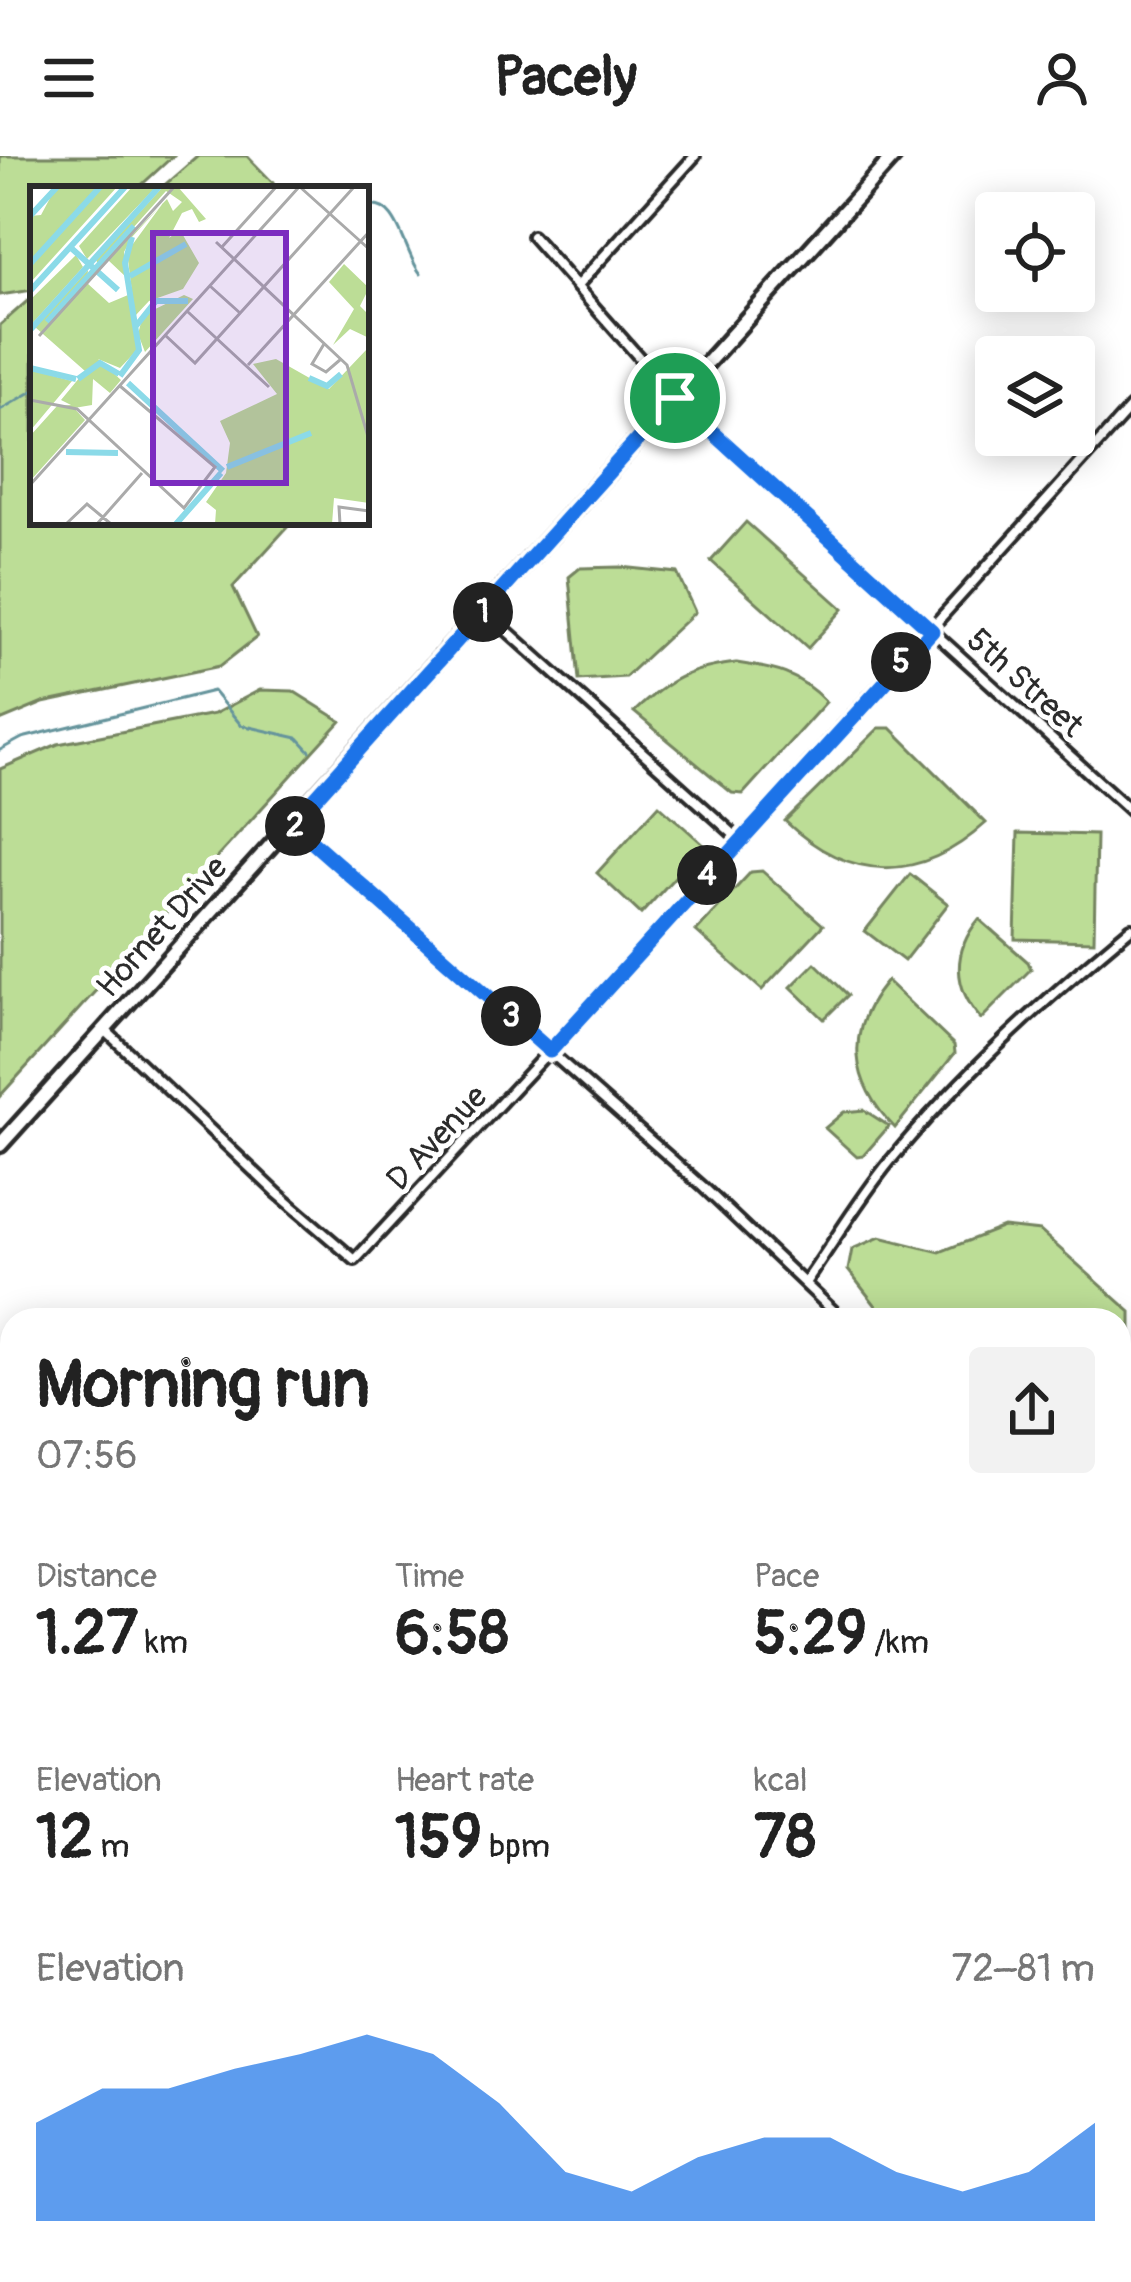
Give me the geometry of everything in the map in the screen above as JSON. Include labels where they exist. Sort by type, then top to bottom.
[{"type":"main road","name":"Hornet Drive","points":[[0,1145],[894,156]]},
{"type":"street","points":[[578,286],[695,156]]},
{"type":"street","name":"5th Street","points":[[532,236],[675,398],[1131,811]]},
{"type":"street","name":"D Avenue","points":[[105,1030],[355,1260],[932,631],[1131,406]]},
{"type":"street","points":[[484,610],[740,840]]},
{"type":"street","points":[[292,824],[831,1308]]},
{"type":"street","points":[[805,1283],[887,1163],[1067,980],[1131,928]]},
{"type":"green space","points":[[0,156],[173,156],[140,186],[30,186],[30,290],[0,295]]},
{"type":"green space","points":[[198,156],[247,156],[273,183],[272,186],[163,186]]},
{"type":"green space","points":[[30,299],[30,525],[289,525],[233,587],[257,637],[220,666],[43,703],[0,721],[0,325]]},
{"type":"green space","points":[[746,522],[843,609],[808,648],[711,561]]},
{"type":"green space","points":[[580,568],[677,573],[695,612],[625,677],[579,680],[569,577]]},
{"type":"green space","points":[[736,663],[785,674],[826,702],[743,794],[732,793],[634,712],[680,677]]},
{"type":"green space","points":[[260,690],[293,691],[341,721],[0,1096],[0,769],[58,744],[214,714]]},
{"type":"green space","points":[[879,728],[891,728],[986,823],[936,857],[885,868],[835,856],[785,821]]},
{"type":"green space","points":[[659,805],[704,845],[641,914],[597,873]]},
{"type":"green space","points":[[1018,833],[1096,835],[1094,941],[1015,939]]},
{"type":"green space","points":[[762,871],[823,925],[762,990],[696,931],[751,872]]},
{"type":"green space","points":[[910,874],[948,904],[904,961],[865,931]]},
{"type":"green space","points":[[979,919],[1031,969],[981,1019],[965,995],[959,969],[964,944]]},
{"type":"green space","points":[[815,963],[848,995],[824,1019],[791,987]]},
{"type":"green space","points":[[887,981],[954,1045],[955,1053],[895,1128],[869,1093],[858,1056],[864,1019]]},
{"type":"green space","points":[[864,1110],[889,1126],[857,1157],[825,1128],[844,1112]]},
{"type":"green space","points":[[1003,1227],[1040,1231],[1127,1308],[878,1308],[848,1270],[852,1249],[880,1237],[940,1252]]},
{"type":"waterway","points":[[369,207],[377,206],[393,219],[421,274]]},
{"type":"waterway","points":[[0,410],[30,393]]},
{"type":"waterway","points":[[0,750],[22,738],[213,691],[241,725],[298,738],[310,751]]},
{"type":"route","points":[[675,398],[932,631],[550,1051],[292,824],[675,398]]}]
